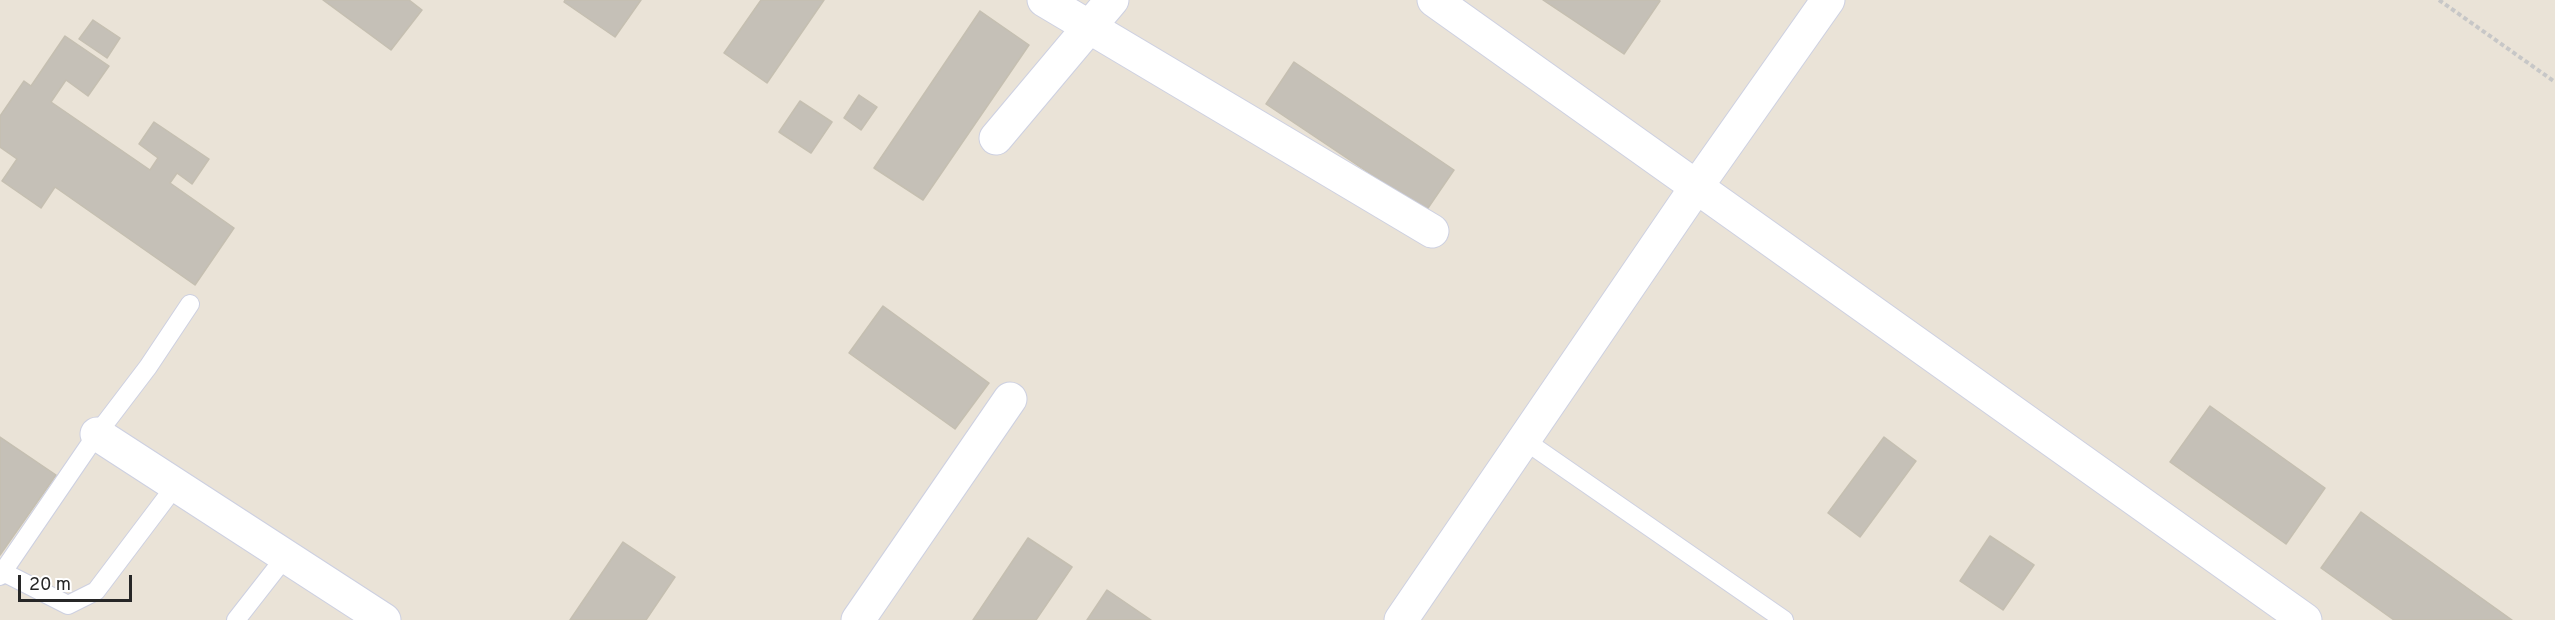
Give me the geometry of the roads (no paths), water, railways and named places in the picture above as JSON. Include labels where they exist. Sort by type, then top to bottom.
[{"type":"street","points":[[1044,0],[1432,231]]},
{"type":"street","points":[[996,138],[1112,0]]},
{"type":"street","points":[[1434,0],[2305,620]]},
{"type":"street","points":[[1401,620],[1697,186],[1828,0]]},
{"type":"street","points":[[858,620],[1010,399]]},
{"type":"street","points":[[97,434],[384,620]]},
{"type":"lane","points":[[176,485],[96,591],[68,605],[2,574],[97,434],[148,367],[190,304]]},
{"type":"lane","points":[[1524,440],[1784,620]]},
{"type":"lane","points":[[236,620],[285,556]]}]
